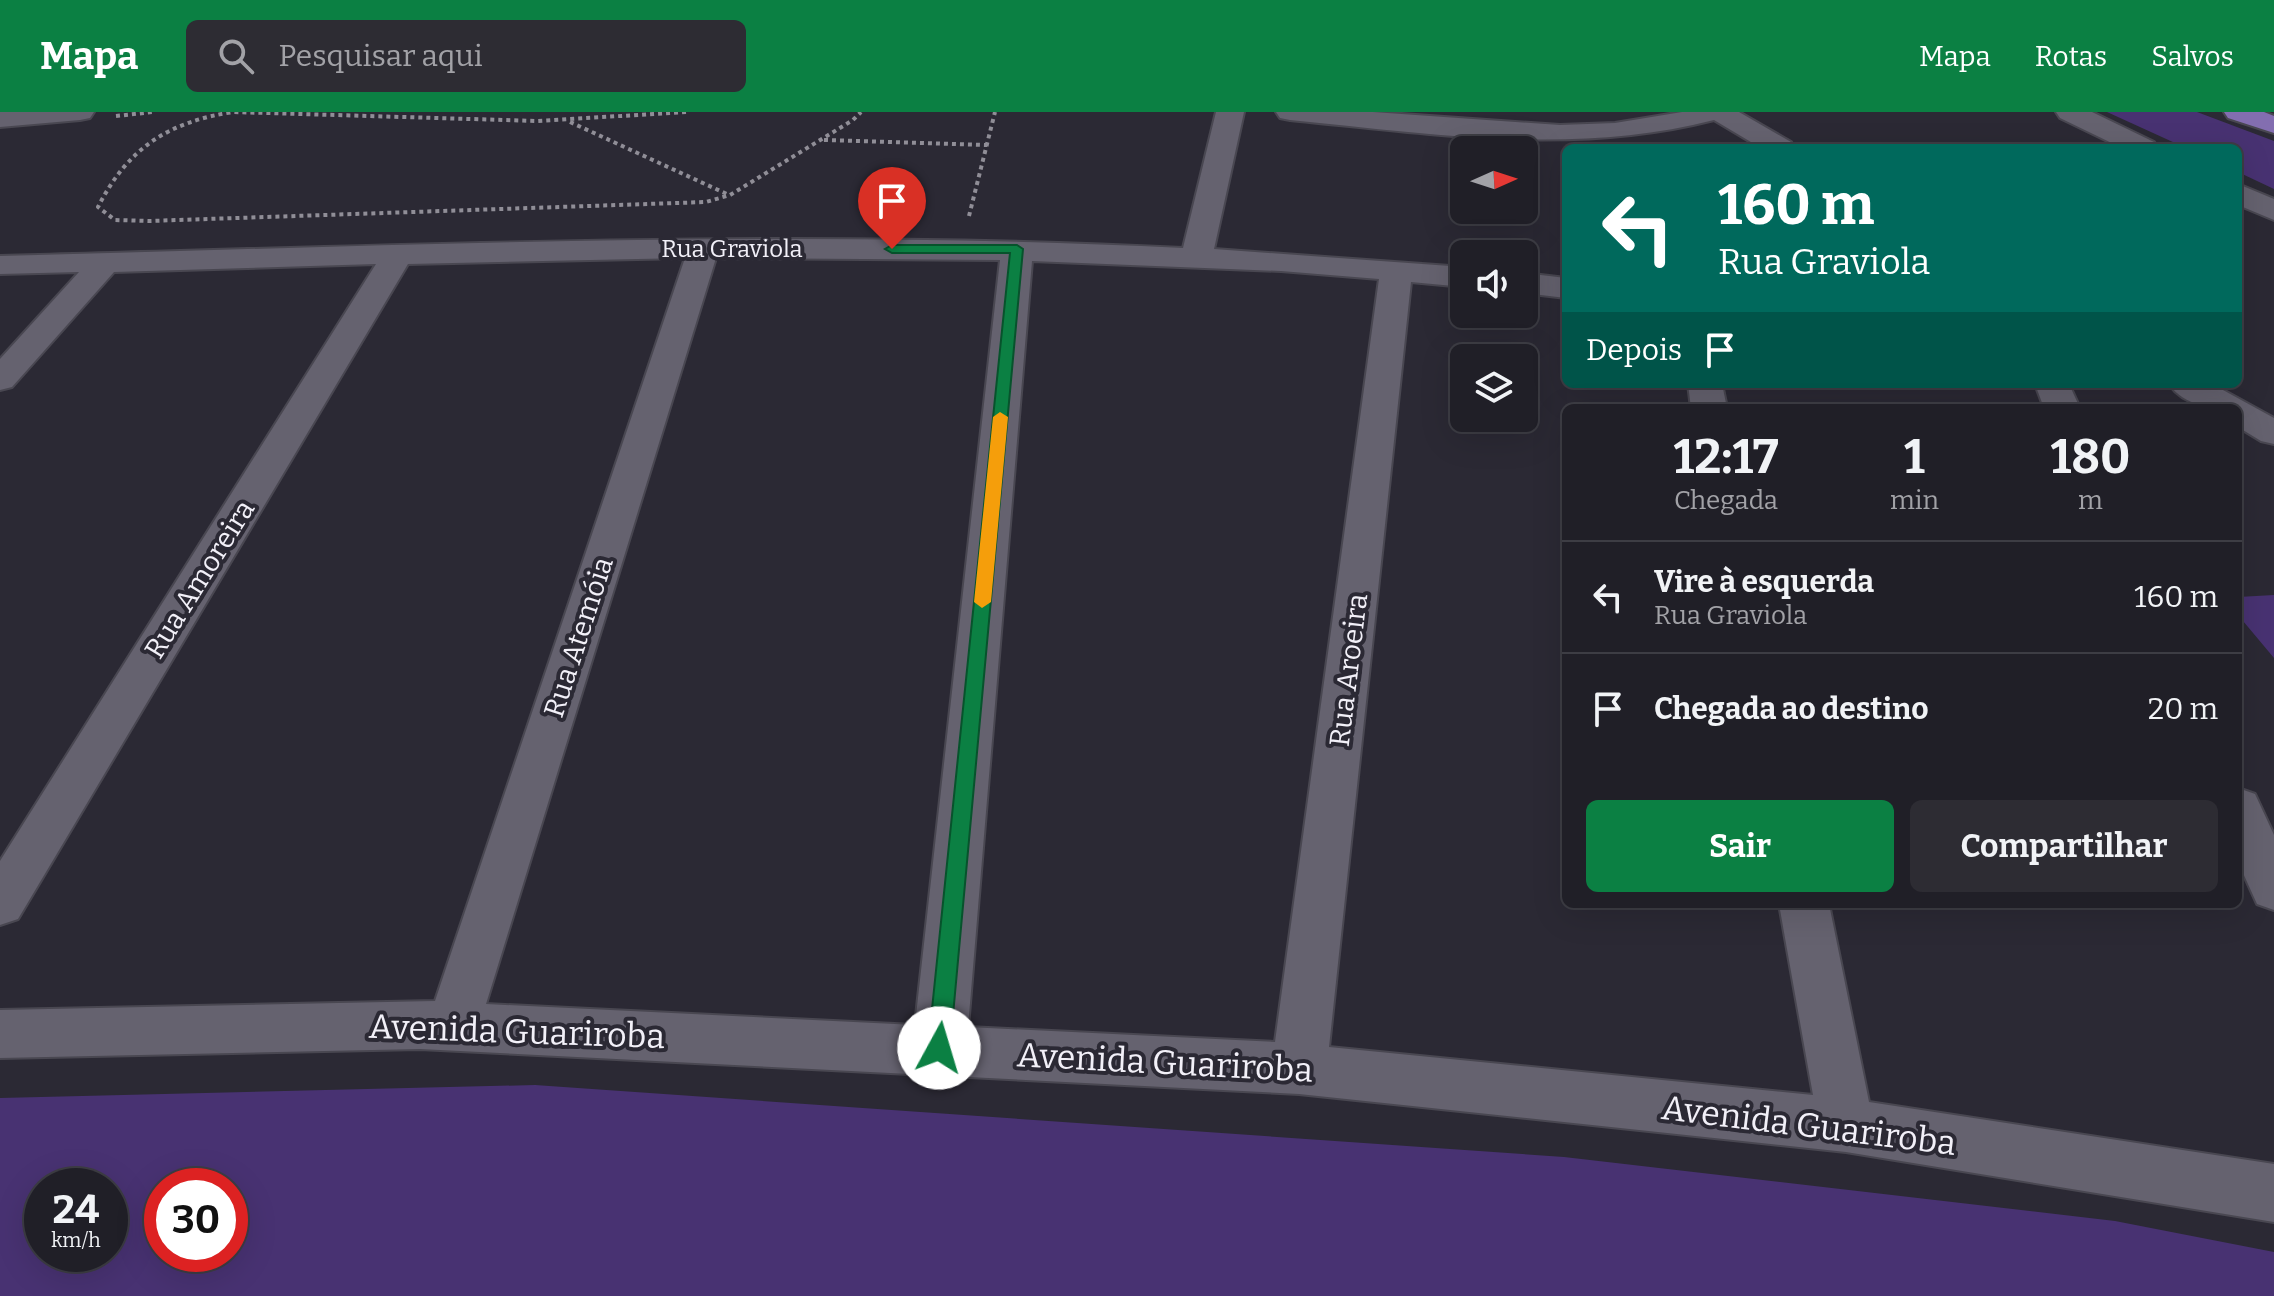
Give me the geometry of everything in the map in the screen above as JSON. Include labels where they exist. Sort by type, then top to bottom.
[{"type":"main road","points":[[2238,112],[2274,125]]},
{"type":"street","points":[[0,119],[80,112]]},
{"type":"street","points":[[1197,255],[1230,112]]},
{"type":"street","points":[[1290,112],[1512,131],[1577,133],[1638,129],[1717,112],[1774,144]]},
{"type":"street","points":[[2070,112],[2136,144]]},
{"type":"street","points":[[2242,195],[2274,211]]},
{"type":"street","name":"Rua Graviola","points":[[0,265],[704,248],[1017,249],[1197,255],[1450,276]]},
{"type":"street","name":"Rua Atemóia","points":[[453,1026],[704,248]]},
{"type":"street","points":[[939,1048],[1017,249]]},
{"type":"street","name":"Rua Amoreira","points":[[0,904],[398,255]]},
{"type":"street","points":[[0,380],[105,263]]},
{"type":"street","name":"Rua Aroeira","points":[[1299,1069],[1396,270]]},
{"type":"street","points":[[1538,285],[1562,288]]},
{"type":"street","points":[[2242,415],[2274,433]]},
{"type":"street","points":[[2242,816],[2274,889]]},
{"type":"street","points":[[1805,908],[1846,1125]]},
{"type":"street","name":"Avenida Guariroba","points":[[0,1034],[453,1026],[939,1048],[1299,1069],[1846,1125],[2274,1193]]},
{"type":"path","points":[[224,112],[159,133],[115,176],[98,207],[115,220],[149,221],[706,202],[730,195],[861,112]]},
{"type":"path","points":[[207,115],[233,112],[566,120],[686,112]]},
{"type":"path","points":[[566,120],[730,195]]},
{"type":"path","points":[[821,140],[987,145]]},
{"type":"shaded area","points":[[2107,112],[2197,112],[2274,141],[2274,189],[2242,174],[2242,144],[2177,144]]},
{"type":"shaded area","points":[[2274,595],[2274,658],[2242,620],[2242,597]]},
{"type":"shaded area","points":[[535,1085],[1564,1157],[2115,1221],[2274,1252],[2274,1296],[0,1296],[0,1098]]},
{"type":"slow traffic","points":[[982,602],[1000,417]]},
{"type":"route","points":[[892,249],[1017,249],[939,1048]]}]
